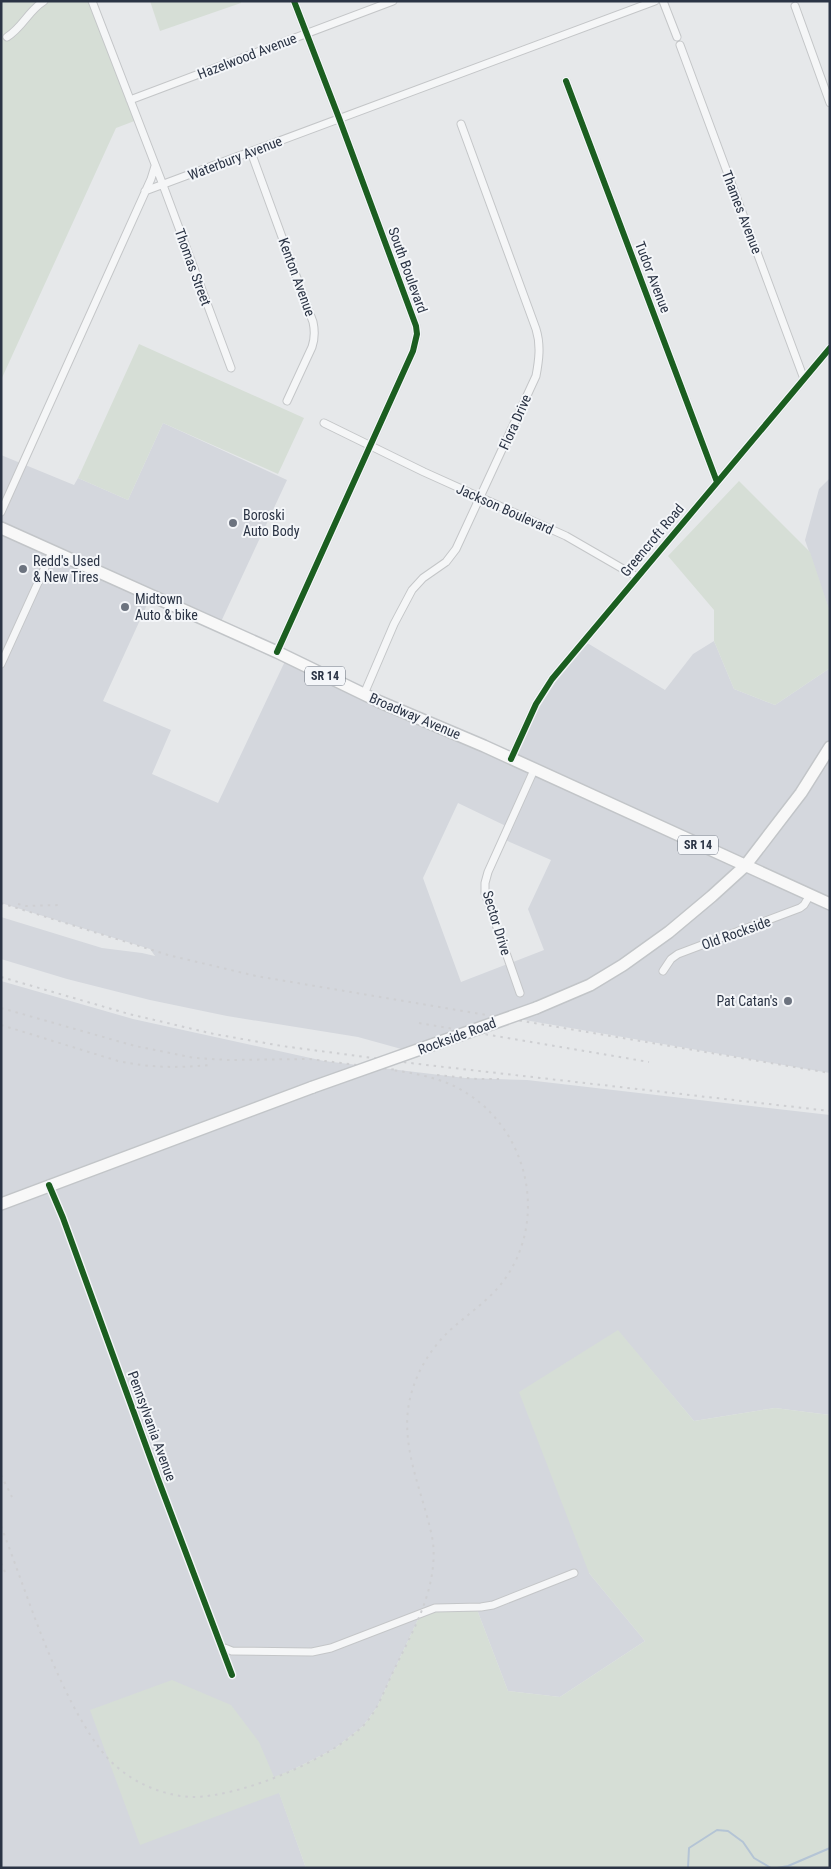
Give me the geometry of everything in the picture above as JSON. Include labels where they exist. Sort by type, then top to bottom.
[{"type":"main road","name":"Broadway Avenue","points":[[1,528],[830,904]]},
{"type":"main road","name":"Rockside Road","points":[[1,1204],[313,1087],[536,1008],[590,985],[669,932],[745,866],[801,793],[830,747]]},
{"type":"street","points":[[7,36],[17,30],[35,7],[44,1]]},
{"type":"street","name":"Thomas Street","points":[[92,1],[231,368]]},
{"type":"street","name":"South Boulevard","points":[[278,652],[413,351],[417,334],[416,326],[340,118],[294,1]]},
{"type":"street","name":"Hazelwood Avenue","points":[[130,100],[393,1]]},
{"type":"street","name":"Waterbury Avenue","points":[[145,191],[655,1]]},
{"type":"street","points":[[663,1],[677,37]]},
{"type":"street","points":[[795,6],[830,102]]},
{"type":"street","name":"Thames Avenue","points":[[680,45],[804,379]]},
{"type":"street","name":"Tudor Avenue","points":[[566,81],[717,482]]},
{"type":"street","name":"Flora Drive","points":[[364,694],[394,624],[412,590],[423,578],[451,557],[481,497],[536,376],[539,346],[536,329],[461,124]]},
{"type":"street","name":"Kenton Avenue","points":[[251,152],[315,330],[315,340],[287,401]]},
{"type":"street","points":[[1,512],[155,165]]},
{"type":"street","name":"Greencroft Road","points":[[511,758],[536,704],[552,679],[830,348]]},
{"type":"street","name":"Jackson Boulevard","points":[[324,423],[566,536],[637,577]]},
{"type":"street","points":[[1,664],[52,552]]},
{"type":"street","name":"Sector Drive","points":[[520,993],[485,893],[485,883],[488,872],[534,770]]},
{"type":"street","name":"Old Rockside","points":[[663,971],[671,959],[678,954],[800,908],[810,895]]},
{"type":"street","name":"Pennsylvania Avenue","points":[[49,1186],[63,1218],[232,1675]]},
{"type":"street","points":[[222,1647],[232,1651],[312,1652],[347,1642],[435,1608],[493,1605],[574,1573]]},
{"type":"shaded area","points":[[1,1],[92,1],[137,120],[116,128],[1,380]]},
{"type":"shaded area","points":[[150,1],[240,1],[241,3],[160,31]]},
{"type":"shaded area","points":[[139,344],[304,418],[278,474],[163,423],[128,500],[78,478]]},
{"type":"shaded area","points":[[163,423],[287,480],[219,626],[151,596],[103,701],[171,730],[152,774],[218,803],[287,657],[511,758],[537,704],[584,641],[665,690],[693,654],[714,641],[734,689],[775,705],[830,668],[830,1073],[513,1018],[405,1050],[358,1037],[227,1016],[150,1000],[67,979],[1,959],[1,917],[102,948],[155,956],[150,949],[1,903],[1,455],[74,485],[78,478],[128,500]],"holes":[[[458,803],[508,827],[503,839],[551,860],[528,909],[544,950],[461,982],[423,878]]]},
{"type":"shaded area","points":[[830,478],[830,613],[805,540],[819,489]]},
{"type":"shaded area","points":[[739,481],[810,552],[830,612],[830,668],[775,705],[734,689],[714,641],[714,610],[668,556]]},
{"type":"shaded area","points":[[1,981],[133,1019],[324,1061],[465,1078],[527,1080],[830,1115],[830,1415],[775,1408],[694,1421],[618,1331],[589,1573],[645,1641],[560,1697],[508,1691],[476,1607],[420,1615],[377,1707],[363,1726],[334,1749],[274,1778],[306,1868],[1,1868]]},
{"type":"shaded area","points":[[618,1330],[694,1421],[775,1408],[830,1415],[830,1868],[306,1868],[279,1793],[140,1845],[90,1710],[172,1680],[231,1705],[259,1742],[274,1777],[334,1749],[363,1726],[377,1707],[420,1615],[435,1608],[476,1607],[508,1691],[560,1697],[645,1641],[589,1573],[519,1392]]},
{"type":"waterway","points":[[688,1868],[689,1848],[717,1830],[728,1831],[743,1842],[754,1858],[771,1868]]},
{"type":"waterway","points":[[777,1868],[788,1866],[830,1848]]},
{"type":"railway","points":[[1,903],[168,955],[256,976],[830,1073]]},
{"type":"railway","points":[[18,904],[26,906],[60,905]]},
{"type":"railway","points":[[1,977],[129,1014],[214,1034],[282,1046],[418,1064],[830,1111]]},
{"type":"railway","points":[[1,1008],[135,1046],[195,1058],[229,1060],[309,1059],[397,1070]]},
{"type":"railway","points":[[419,1023],[649,1062]]},
{"type":"railway","points":[[1,1025],[118,1061],[164,1067],[211,1065]]},
{"type":"railway","points":[[1,1526],[37,1624],[57,1672],[80,1718],[109,1760],[137,1781],[173,1795],[192,1797],[234,1791],[258,1784],[306,1764],[348,1739],[363,1726],[380,1701],[415,1626],[432,1577],[433,1542],[413,1467],[407,1430],[408,1410],[412,1391],[421,1368],[436,1346],[447,1333],[501,1285],[520,1251],[527,1224],[528,1196],[523,1169],[513,1144],[498,1121],[478,1101],[454,1086],[424,1076],[392,1070]]},
{"type":"railway","points":[[437,1075],[499,1079]]},
{"type":"railway","points":[[1,1475],[12,1497]]},
{"type":"railway","points":[[1,1563],[5,1572]]},
{"type":"cycle path","points":[[277,652],[413,351],[417,334],[416,326],[294,1]]},
{"type":"cycle path","points":[[566,81],[717,482]]},
{"type":"cycle path","points":[[511,759],[536,704],[552,679],[830,348]]},
{"type":"cycle path","points":[[49,1185],[63,1218],[232,1675]]},
{"type":"place","name":"Boroski Auto Body","points":[[233,523]]},
{"type":"place","name":"Redd's Used & New Tires","points":[[23,569]]},
{"type":"place","name":"Midtown Auto & bike","points":[[125,607]]},
{"type":"place","name":"Pat Catan's","points":[[788,1001]]}]
